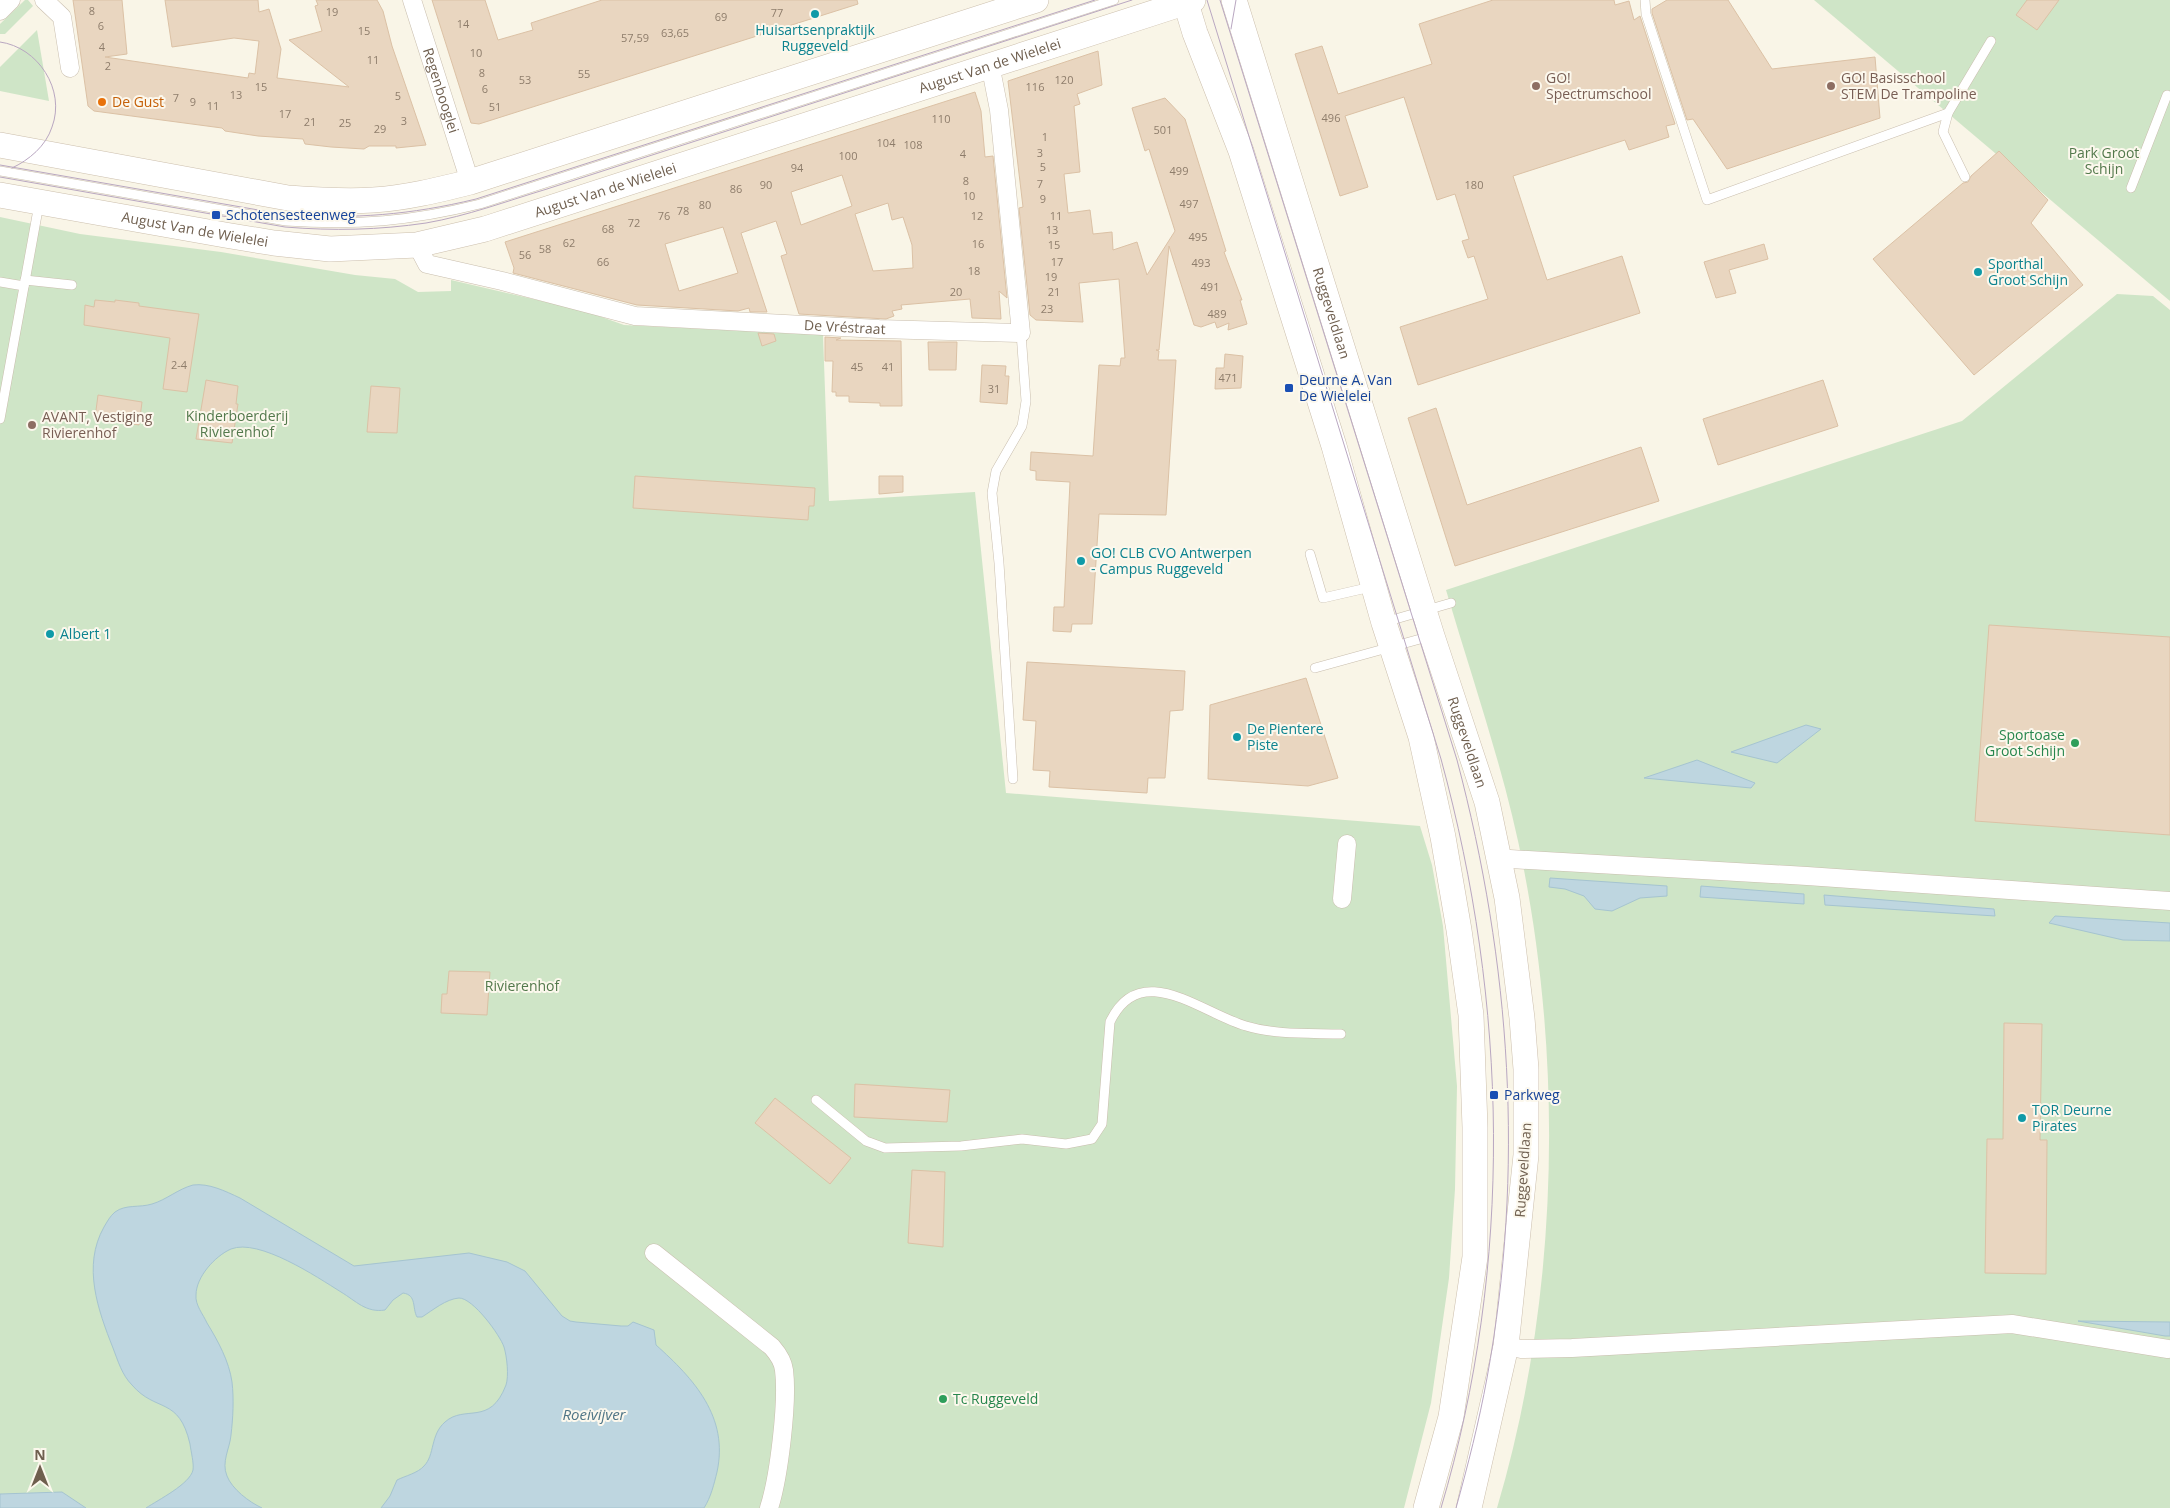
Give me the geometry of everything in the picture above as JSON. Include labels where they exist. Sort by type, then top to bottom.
[{"type":"street","points":[[0,11],[11,0]]},
{"type":"street","points":[[44,0],[62,17],[70,68]]},
{"type":"street","name":"Regenbooglei","points":[[412,0],[470,182]]},
{"type":"street","points":[[0,145],[288,198],[334,201],[373,200],[424,194],[470,182],[1036,0]]},
{"type":"street","name":"Ruggeveldlaan","points":[[1234,0],[1424,611],[1487,802],[1507,898],[1522,1018],[1526,1069],[1526,1155],[1506,1346],[1469,1508]]},
{"type":"street","points":[[1188,1],[1195,33],[1241,151],[1334,446],[1384,622],[1420,737],[1443,837],[1459,930],[1470,1015],[1475,1128],[1475,1257],[1451,1417],[1426,1508]]},
{"type":"street","name":"August Van de Wielelei","points":[[0,194],[274,243],[330,248],[417,245],[485,229],[1188,1]]},
{"type":"street","points":[[990,64],[1000,110],[1021,333]]},
{"type":"street","name":"De Vréstraat","points":[[417,245],[427,264],[502,281],[635,316],[879,329],[1021,333]]},
{"type":"street","points":[[1342,900],[1347,844]]},
{"type":"street","points":[[1510,859],[1816,876],[2170,901]]},
{"type":"street","points":[[654,1253],[772,1347],[780,1358],[784,1369],[784,1407],[781,1442],[769,1508]]},
{"type":"street","points":[[1506,1346],[1521,1349],[1572,1348],[2012,1324],[2168,1349]]},
{"type":"lane","name":"August Van de Wielelei","points":[[0,170],[286,221],[328,224],[425,217],[480,204],[1114,0]]},
{"type":"lane","points":[[1645,0],[1646,14],[1707,200],[1948,113]]},
{"type":"lane","points":[[1965,177],[1943,132],[1948,113],[1991,41]]},
{"type":"lane","points":[[2131,188],[2167,95]]},
{"type":"lane","points":[[0,419],[39,202]]},
{"type":"lane","points":[[0,282],[72,285]]},
{"type":"lane","points":[[1013,779],[999,563],[992,493],[996,471],[1022,426],[1026,401],[1021,333]]},
{"type":"lane","points":[[1310,554],[1324,598],[1374,586]]},
{"type":"lane","points":[[1384,622],[1451,603]]},
{"type":"lane","points":[[1315,668],[1432,636]]},
{"type":"lane","points":[[816,1100],[866,1141],[885,1148],[961,1146],[1022,1139],[1066,1144],[1092,1139],[1102,1124],[1110,1022],[1116,1009],[1129,996],[1141,992],[1158,991],[1198,1004],[1245,1026],[1286,1032],[1341,1034]]},
{"type":"green space","points":[[25,0],[28,0],[33,6],[5,34],[0,34],[0,24]]},
{"type":"green space","name":"Park Groot Schijn","points":[[1814,0],[2170,0],[2170,301]]},
{"type":"green space","points":[[37,30],[49,101],[0,91],[0,67]]},
{"type":"green space","name":"Rivierenhof","points":[[0,217],[80,234],[221,252],[355,275],[395,279],[418,292],[451,291],[451,280],[585,311],[624,325],[823,335],[829,501],[975,492],[1006,793],[1420,826],[1432,865],[1443,926],[1457,1086],[1455,1189],[1449,1278],[1431,1403],[1404,1508],[0,1508]]},
{"type":"green space","points":[[2117,294],[2153,296],[2170,310],[2170,1508],[1497,1508],[1517,1431],[1532,1352],[1542,1272],[1548,1191],[1549,1110],[1545,1029],[1537,949],[1517,834],[1499,764],[1446,590],[1962,421]]},
{"type":"water","points":[[1806,725],[1821,729],[1777,763],[1731,752]]},
{"type":"water","points":[[1697,760],[1755,783],[1751,788],[1644,778]]},
{"type":"water","points":[[1550,878],[1667,886],[1667,896],[1640,898],[1612,911],[1595,909],[1584,896],[1565,889],[1549,887]]},
{"type":"water","points":[[1701,886],[1804,894],[1804,904],[1700,897]]},
{"type":"water","points":[[1824,895],[1994,909],[1995,916],[1825,905]]},
{"type":"water","points":[[2055,916],[2170,923],[2170,941],[2123,940],[2049,923]]},
{"type":"water","name":"Roeivijver","points":[[193,1185],[211,1186],[240,1198],[354,1266],[469,1253],[507,1262],[525,1271],[562,1316],[570,1321],[621,1326],[628,1326],[633,1322],[654,1330],[656,1345],[683,1371],[705,1401],[713,1417],[718,1434],[717,1472],[704,1508],[381,1508],[390,1496],[397,1480],[418,1471],[424,1466],[430,1456],[437,1433],[445,1422],[453,1417],[485,1410],[493,1406],[500,1398],[506,1385],[507,1377],[506,1356],[501,1341],[492,1326],[478,1310],[465,1300],[459,1298],[449,1300],[422,1317],[417,1317],[412,1299],[403,1293],[393,1300],[385,1310],[372,1310],[362,1306],[318,1277],[287,1261],[257,1249],[243,1247],[225,1252],[213,1262],[199,1281],[196,1299],[222,1351],[232,1382],[232,1422],[225,1471],[229,1481],[242,1495],[262,1508],[146,1508],[180,1486],[191,1475],[193,1461],[190,1444],[180,1418],[166,1407],[141,1394],[123,1372],[102,1319],[95,1288],[94,1257],[97,1242],[104,1227],[115,1212],[128,1207],[152,1204]]},
{"type":"water","points":[[2078,1321],[2170,1322],[2170,1336],[2165,1336]]},
{"type":"water","points":[[62,1492],[86,1508],[0,1508],[0,1494]]},
{"type":"building","points":[[73,0],[122,0],[127,54],[105,57],[248,78],[249,73],[255,74],[259,41],[234,38],[172,47],[165,0],[258,0],[259,12],[269,9],[281,49],[277,78],[349,87],[289,40],[322,31],[315,6],[318,5],[316,0],[377,0],[383,11],[392,46],[426,145],[396,148],[396,146],[369,146],[364,149],[331,147],[305,144],[303,139],[258,136],[225,131],[222,128],[94,111],[88,106]]},
{"type":"building","points":[[432,0],[485,0],[498,40],[533,30],[531,23],[602,0],[857,0],[858,4],[479,124],[471,123]]},
{"type":"building","points":[[1493,0],[1614,0],[1615,5],[1629,1],[1634,20],[1640,16],[1675,124],[1666,126],[1669,137],[1629,150],[1625,140],[1513,176],[1547,280],[1622,256],[1640,313],[1418,385],[1400,327],[1488,299],[1474,256],[1468,258],[1462,241],[1469,239],[1455,194],[1437,200],[1404,97],[1345,116],[1368,187],[1340,196],[1295,54],[1322,46],[1338,94],[1432,64],[1419,24]]},
{"type":"building","points":[[1667,0],[1728,0],[1772,69],[1875,57],[1880,118],[1727,169],[1693,119],[1687,120],[1652,13],[1652,9]]},
{"type":"building","points":[[2027,0],[2059,0],[2037,30],[2016,15]]},
{"type":"building","points":[[1098,51],[1102,85],[1077,94],[1080,104],[1074,106],[1080,172],[1064,174],[1068,213],[1090,210],[1093,234],[1112,232],[1113,250],[1137,242],[1147,275],[1175,231],[1149,149],[1145,151],[1132,108],[1165,98],[1185,119],[1226,251],[1224,252],[1242,300],[1240,300],[1247,324],[1228,330],[1229,323],[1217,328],[1215,322],[1201,327],[1194,325],[1169,246],[1159,350],[1156,350],[1159,351],[1158,360],[1176,360],[1166,515],[1099,514],[1092,624],[1072,624],[1071,632],[1053,631],[1054,607],[1064,607],[1070,482],[1036,480],[1036,471],[1030,470],[1031,452],[1093,456],[1099,365],[1120,366],[1121,358],[1125,358],[1119,279],[1079,283],[1083,322],[1036,320],[1030,315],[1019,208],[1023,207],[1008,81]]},
{"type":"building","points":[[975,92],[981,111],[985,157],[993,156],[1007,298],[999,291],[1001,319],[972,318],[970,299],[901,305],[902,309],[892,311],[894,316],[886,319],[799,314],[781,256],[787,254],[776,221],[741,233],[767,312],[750,312],[749,308],[738,311],[637,305],[513,273],[514,268],[505,242]],"holes":[[[842,175],[852,206],[801,225],[791,192]],[[888,203],[892,220],[903,217],[912,245],[913,268],[873,271],[855,214]],[[723,227],[738,273],[679,291],[665,244]]]},
{"type":"building","name":"Sporthal Groot Schijn","points":[[1999,151],[2048,200],[2031,223],[2083,285],[1974,375],[1873,259],[1963,183],[1968,182],[1971,176]]},
{"type":"building","points":[[1764,244],[1768,259],[1729,270],[1736,293],[1716,298],[1704,262]]},
{"type":"building","points":[[95,300],[139,303],[139,306],[199,314],[187,392],[163,389],[170,338],[84,325],[85,305],[94,307]]},
{"type":"building","points":[[758,333],[774,334],[776,341],[762,346]]},
{"type":"building","points":[[825,337],[841,338],[836,340],[901,341],[902,406],[880,406],[880,403],[849,402],[849,396],[836,396],[836,392],[832,392],[833,361],[825,361]]},
{"type":"building","points":[[928,342],[957,342],[956,370],[929,370]]},
{"type":"building","points":[[1225,354],[1243,356],[1241,388],[1215,389],[1216,368],[1224,368]]},
{"type":"building","points":[[982,365],[1006,366],[1005,376],[1009,376],[1007,404],[980,402]]},
{"type":"building","points":[[206,380],[238,386],[236,404],[238,404],[232,443],[196,439]]},
{"type":"building","points":[[1823,380],[1838,426],[1718,465],[1703,419]]},
{"type":"building","points":[[371,386],[400,388],[397,433],[367,432]]},
{"type":"building","points":[[98,395],[142,402],[139,425],[95,418]]},
{"type":"building","points":[[1436,408],[1467,505],[1641,447],[1659,501],[1455,566],[1408,418]]},
{"type":"building","points":[[635,476],[815,488],[814,506],[809,506],[808,520],[633,508]]},
{"type":"building","points":[[879,476],[903,476],[903,492],[879,494]]},
{"type":"building","name":"Sportoase Groot Schijn","points":[[1989,625],[2170,637],[2170,835],[1975,821]]},
{"type":"building","points":[[1027,662],[1185,671],[1183,710],[1170,711],[1165,778],[1148,778],[1147,793],[1049,787],[1050,771],[1033,770],[1036,721],[1023,720]]},
{"type":"building","name":"De Pientere Piste","points":[[1306,678],[1338,778],[1308,786],[1208,779],[1210,705]]},
{"type":"building","points":[[449,971],[490,972],[487,1015],[441,1013],[442,994],[447,994]]},
{"type":"building","points":[[2004,1023],[2042,1024],[2040,1140],[2047,1140],[2046,1274],[1985,1273],[1987,1139],[2003,1139]]},
{"type":"building","points":[[855,1084],[950,1090],[947,1122],[854,1117]]},
{"type":"building","points":[[775,1098],[851,1158],[830,1184],[755,1123]]},
{"type":"building","points":[[912,1170],[945,1172],[943,1247],[908,1243]]},
{"type":"tram line","points":[[0,165],[287,215],[359,216],[428,209],[476,199],[1095,0]]},
{"type":"tram line","points":[[0,177],[285,227],[356,229],[426,223],[472,212],[547,189],[1132,0]]},
{"type":"tram line","points":[[1207,0],[1441,759],[1463,851],[1480,945],[1490,1039],[1494,1134],[1491,1228],[1481,1322],[1465,1416],[1441,1508]]},
{"type":"tram line","points":[[1220,0],[1457,760],[1490,913],[1500,990],[1506,1068],[1508,1145],[1506,1222],[1499,1300],[1487,1378],[1456,1508]]},
{"type":"tram line","points":[[1231,29],[1236,0]]},
{"type":"tram line","points":[[0,42],[26,52],[37,61],[46,72],[52,85],[55,99],[52,127],[46,140],[31,157],[12,168]]},
{"type":"place","name":"Huisartsenpraktijk Ruggeveld","points":[[815,14]]},
{"type":"place","name":"GO! Spectrumschool","points":[[1536,86]]},
{"type":"place","name":"GO! Basisschool STEM De Trampoline","points":[[1831,86]]},
{"type":"place","name":"De Gust","points":[[102,102]]},
{"type":"place","name":"Schotensesteenweg","points":[[216,215]]},
{"type":"place","name":"Sporthal Groot Schijn","points":[[1978,272]]},
{"type":"place","name":"Deurne A. Van De Wielelei","points":[[1289,388]]},
{"type":"place","name":"AVANT, Vestiging Rivierenhof","points":[[32,425]]},
{"type":"place","name":"GO! CLB CVO Antwerpen - Campus Ruggeveld","points":[[1081,561]]},
{"type":"place","name":"Albert 1","points":[[50,634]]},
{"type":"place","name":"De Pientere Piste","points":[[1237,737]]},
{"type":"place","name":"Sportoase Groot Schijn","points":[[2075,743]]},
{"type":"place","name":"Parkweg","points":[[1494,1095]]},
{"type":"place","name":"TOR Deurne Pirates","points":[[2022,1118]]},
{"type":"place","name":"Tc Ruggeveld","points":[[943,1399]]},
{"type":"park label","name":"Kinderboerderij Rivierenhof","points":[[237,424]]}]
